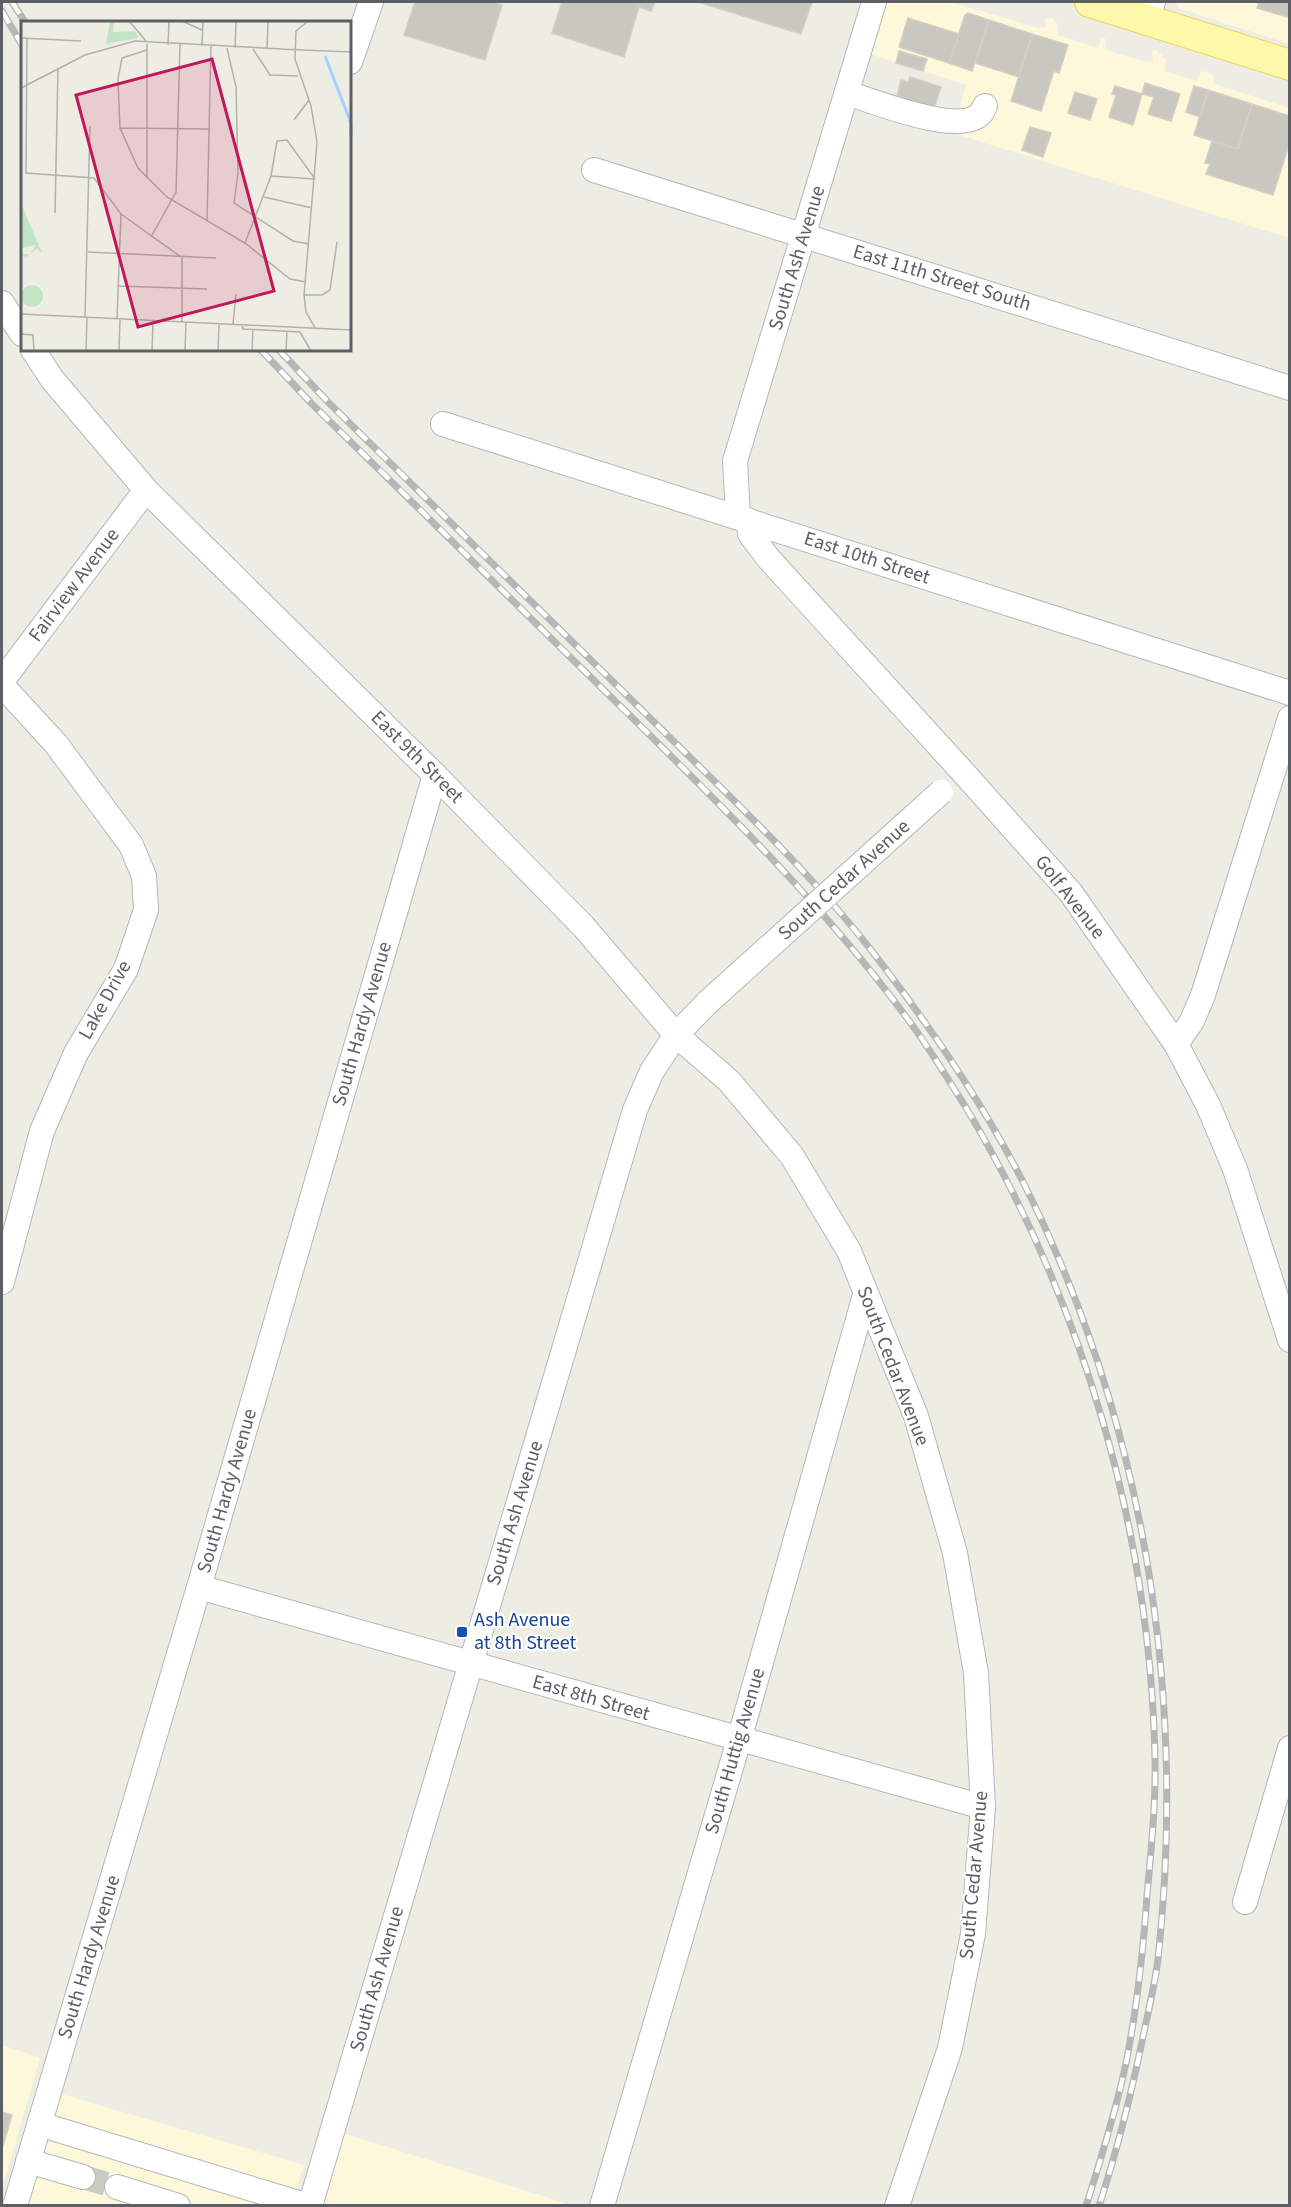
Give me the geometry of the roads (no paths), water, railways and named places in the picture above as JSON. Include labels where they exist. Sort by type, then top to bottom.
[{"type":"main road","points":[[1090,2],[1150,10],[1290,65]]},
{"type":"street","points":[[351,59],[371,2]]},
{"type":"street","name":"South Ash Avenue","points":[[743,519],[735,461],[874,2]]},
{"type":"street","points":[[847,93],[941,122],[960,122],[974,118],[985,106]]},
{"type":"street","name":"East 11th Street South","points":[[594,170],[1290,388]]},
{"type":"street","points":[[2,303],[21,332]]},
{"type":"street","points":[[34,351],[52,379],[146,490]]},
{"type":"street","name":"East 10th Street","points":[[443,424],[1290,693]]},
{"type":"street","name":"Fairview Avenue","points":[[2,683],[146,490]]},
{"type":"street","name":"East 9th Street","points":[[146,490],[435,775],[584,927],[676,1035]]},
{"type":"street","name":"Golf Avenue","points":[[743,519],[750,534],[769,559],[1071,893],[1176,1044],[1208,1105],[1235,1169],[1290,1340]]},
{"type":"street","name":"Lake Drive","points":[[2,683],[56,744],[131,845],[144,876],[146,910],[126,969],[76,1053],[42,1131],[2,1282]]},
{"type":"street","points":[[1176,1044],[1192,1021],[1203,994],[1290,718]]},
{"type":"street","name":"South Cedar Avenue","points":[[897,2205],[950,2048],[974,1934],[983,1807],[976,1673],[956,1552],[916,1416],[849,1251],[792,1156],[729,1081],[676,1035],[708,1002],[962,771]]},
{"type":"street","name":"South Hardy Avenue","points":[[15,2205],[199,1587],[435,775]]},
{"type":"street","name":"South Ash Avenue","points":[[309,2205],[635,1110],[652,1071],[676,1035]]},
{"type":"street","name":"South Huttig Avenue","points":[[602,2205],[739,1740],[865,1295]]},
{"type":"street","name":"East 8th Street","points":[[199,1587],[983,1807]]},
{"type":"street","points":[[1245,1902],[1290,1748]]},
{"type":"street","points":[[39,2124],[309,2205]]},
{"type":"street","points":[[28,2161],[83,2177]]},
{"type":"street","points":[[152,2198],[163,2162]]},
{"type":"street","points":[[117,2187],[178,2205]]},
{"type":"tunnel","points":[[83,2177],[117,2187]]},
{"type":"railway","points":[[12,2],[24,21]]},
{"type":"railway","points":[[2,11],[21,43]]},
{"type":"railway","points":[[262,351],[312,404],[653,738],[804,893],[874,975],[930,1050],[1007,1181],[1044,1258],[1076,1338],[1102,1420],[1124,1503],[1140,1588],[1150,1673],[1155,1758],[1152,1844],[1133,2022],[1118,2099],[1086,2206]]},
{"type":"railway","points":[[280,351],[329,403],[741,807],[853,927],[917,1012],[973,1094],[1022,1180],[1064,1271],[1099,1365],[1126,1462],[1147,1559],[1160,1658],[1166,1758],[1165,1859],[1157,1968],[1129,2098],[1099,2206]]},
{"type":"place","name":"Ash Avenue at 8th Street","points":[[462,1632]]}]
